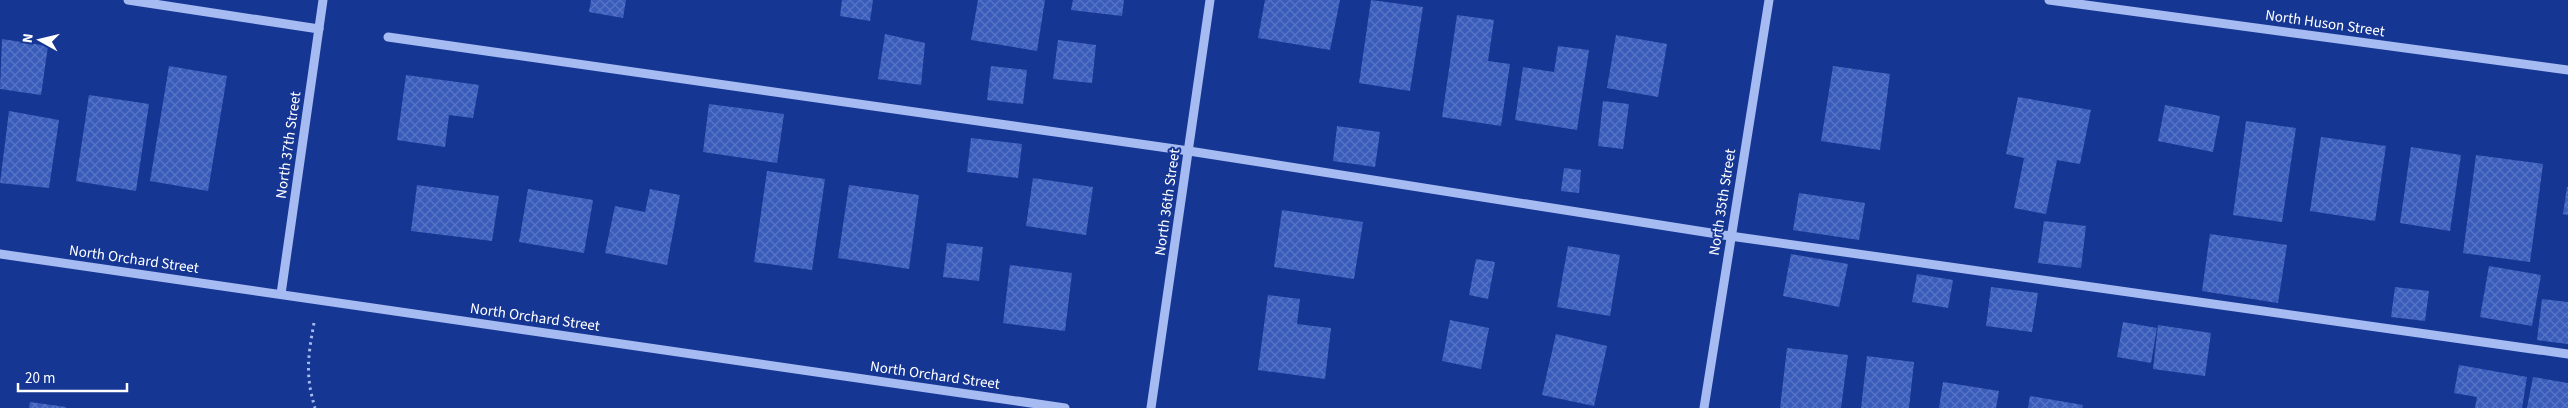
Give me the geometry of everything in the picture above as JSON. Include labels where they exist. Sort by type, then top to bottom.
[{"type":"street","points":[[128,0],[319,29]]},
{"type":"street","name":"North 37th Street","points":[[281,294],[323,0]]},
{"type":"street","name":"North 36th Street","points":[[1152,408],[1210,0]]},
{"type":"street","name":"North 35th Street","points":[[1704,408],[1769,0]]},
{"type":"street","name":"North Huson Street","points":[[2048,0],[2568,70]]},
{"type":"street","points":[[388,37],[1189,151],[1730,236],[2568,354]]},
{"type":"street","name":"North Orchard Street","points":[[0,254],[1065,408]]},
{"type":"path","points":[[315,408],[308,384],[306,363],[318,300]]},
{"type":"building","points":[[591,0],[626,0],[623,18],[589,12]]},
{"type":"building","points":[[842,0],[873,0],[870,21],[840,16]]},
{"type":"building","points":[[978,0],[1045,0],[1037,51],[971,40]]},
{"type":"building","points":[[1073,0],[1124,0],[1122,16],[1071,10]]},
{"type":"building","points":[[1265,0],[1340,0],[1330,50],[1258,38]]},
{"type":"building","points":[[1371,0],[1423,7],[1410,91],[1359,83]]},
{"type":"building","points":[[1457,15],[1494,20],[1488,61],[1510,64],[1501,126],[1442,117]]},
{"type":"building","points":[[885,34],[925,43],[921,85],[878,79]]},
{"type":"building","points":[[1616,35],[1667,44],[1658,97],[1607,88]]},
{"type":"building","points":[[2,39],[48,46],[41,95],[0,89]]},
{"type":"building","points":[[1058,40],[1096,45],[1092,83],[1053,79]]},
{"type":"building","points":[[1558,46],[1589,50],[1577,130],[1515,120],[1523,67],[1554,72]]},
{"type":"building","points":[[169,66],[227,76],[208,191],[150,181]]},
{"type":"building","points":[[991,66],[1027,70],[1023,104],[987,100]]},
{"type":"building","points":[[1833,66],[1890,74],[1880,150],[1821,141]]},
{"type":"building","points":[[406,75],[479,85],[473,118],[449,115],[445,147],[397,140]]},
{"type":"building","points":[[89,95],[149,104],[136,191],[76,181]]},
{"type":"building","points":[[2018,97],[2091,110],[2080,164],[2057,160],[2046,214],[2014,208],[2024,158],[2006,154]]},
{"type":"building","points":[[1603,101],[1629,104],[1623,149],[1598,146]]},
{"type":"building","points":[[709,104],[784,114],[777,163],[703,152]]},
{"type":"building","points":[[2165,105],[2220,116],[2213,152],[2158,141]]},
{"type":"building","points":[[9,111],[59,120],[49,188],[0,183]]},
{"type":"building","points":[[2246,121],[2296,128],[2282,222],[2233,215]]},
{"type":"building","points":[[1337,126],[1380,132],[1375,167],[1333,161]]},
{"type":"building","points":[[2321,137],[2386,146],[2375,221],[2310,211]]},
{"type":"building","points":[[971,138],[1022,144],[1018,178],[967,172]]},
{"type":"building","points":[[2411,147],[2461,155],[2450,231],[2400,223]]},
{"type":"building","points":[[2476,155],[2543,164],[2530,262],[2463,253]]},
{"type":"building","points":[[1564,168],[1581,170],[1579,193],[1561,191]]},
{"type":"building","points":[[767,171],[825,179],[812,270],[754,262]]},
{"type":"building","points":[[1033,178],[1093,187],[1086,235],[1026,226]]},
{"type":"building","points":[[417,185],[499,196],[492,241],[411,231]]},
{"type":"building","points":[[849,185],[919,195],[909,269],[838,258]]},
{"type":"building","points":[[2568,187],[2568,215],[2563,214]]},
{"type":"building","points":[[528,189],[593,200],[584,253],[519,242]]},
{"type":"building","points":[[650,189],[680,195],[667,265],[605,253],[615,206],[645,212]]},
{"type":"building","points":[[1799,193],[1865,203],[1859,240],[1793,230]]},
{"type":"building","points":[[1282,210],[1363,222],[1354,279],[1274,267]]},
{"type":"building","points":[[2044,221],[2086,226],[2081,268],[2038,263]]},
{"type":"building","points":[[2210,234],[2287,245],[2278,303],[2202,291]]},
{"type":"building","points":[[947,243],[983,247],[979,281],[943,277]]},
{"type":"building","points":[[1568,246],[1620,255],[1610,316],[1557,307]]},
{"type":"building","points":[[1791,254],[1848,264],[1839,307],[1783,296]]},
{"type":"building","points":[[1476,259],[1495,262],[1488,299],[1469,295]]},
{"type":"building","points":[[1010,265],[1072,273],[1065,331],[1003,323]]},
{"type":"building","points":[[2489,266],[2541,275],[2532,326],[2480,317]]},
{"type":"building","points":[[1917,274],[1953,280],[1948,308],[1912,302]]},
{"type":"building","points":[[1991,287],[2038,293],[2032,332],[1986,326]]},
{"type":"building","points":[[2395,287],[2429,291],[2425,321],[2391,317]]},
{"type":"building","points":[[1268,295],[1300,299],[1297,324],[1331,328],[1325,379],[1258,370]]},
{"type":"building","points":[[2542,299],[2568,302],[2568,344],[2537,340]]},
{"type":"building","points":[[1450,320],[1489,328],[1481,369],[1442,361]]},
{"type":"building","points":[[2123,322],[2157,328],[2151,363],[2117,357]]},
{"type":"building","points":[[2158,325],[2211,333],[2205,376],[2153,369]]},
{"type":"building","points":[[1556,334],[1607,346],[1594,406],[1542,395]]},
{"type":"building","points":[[1787,348],[1848,355],[1841,408],[1780,408]]},
{"type":"building","points":[[1867,356],[1914,362],[1909,408],[1861,408]]},
{"type":"building","points":[[2459,365],[2527,377],[2522,408],[2475,408],[2477,397],[2454,393]]},
{"type":"building","points":[[2533,377],[2568,383],[2568,408],[2527,408]]},
{"type":"building","points":[[1943,382],[1999,391],[1996,408],[1939,408]]},
{"type":"building","points":[[2030,396],[2083,405],[2082,408],[2028,408]]},
{"type":"building","points":[[30,402],[66,407],[66,408],[29,408]]}]
